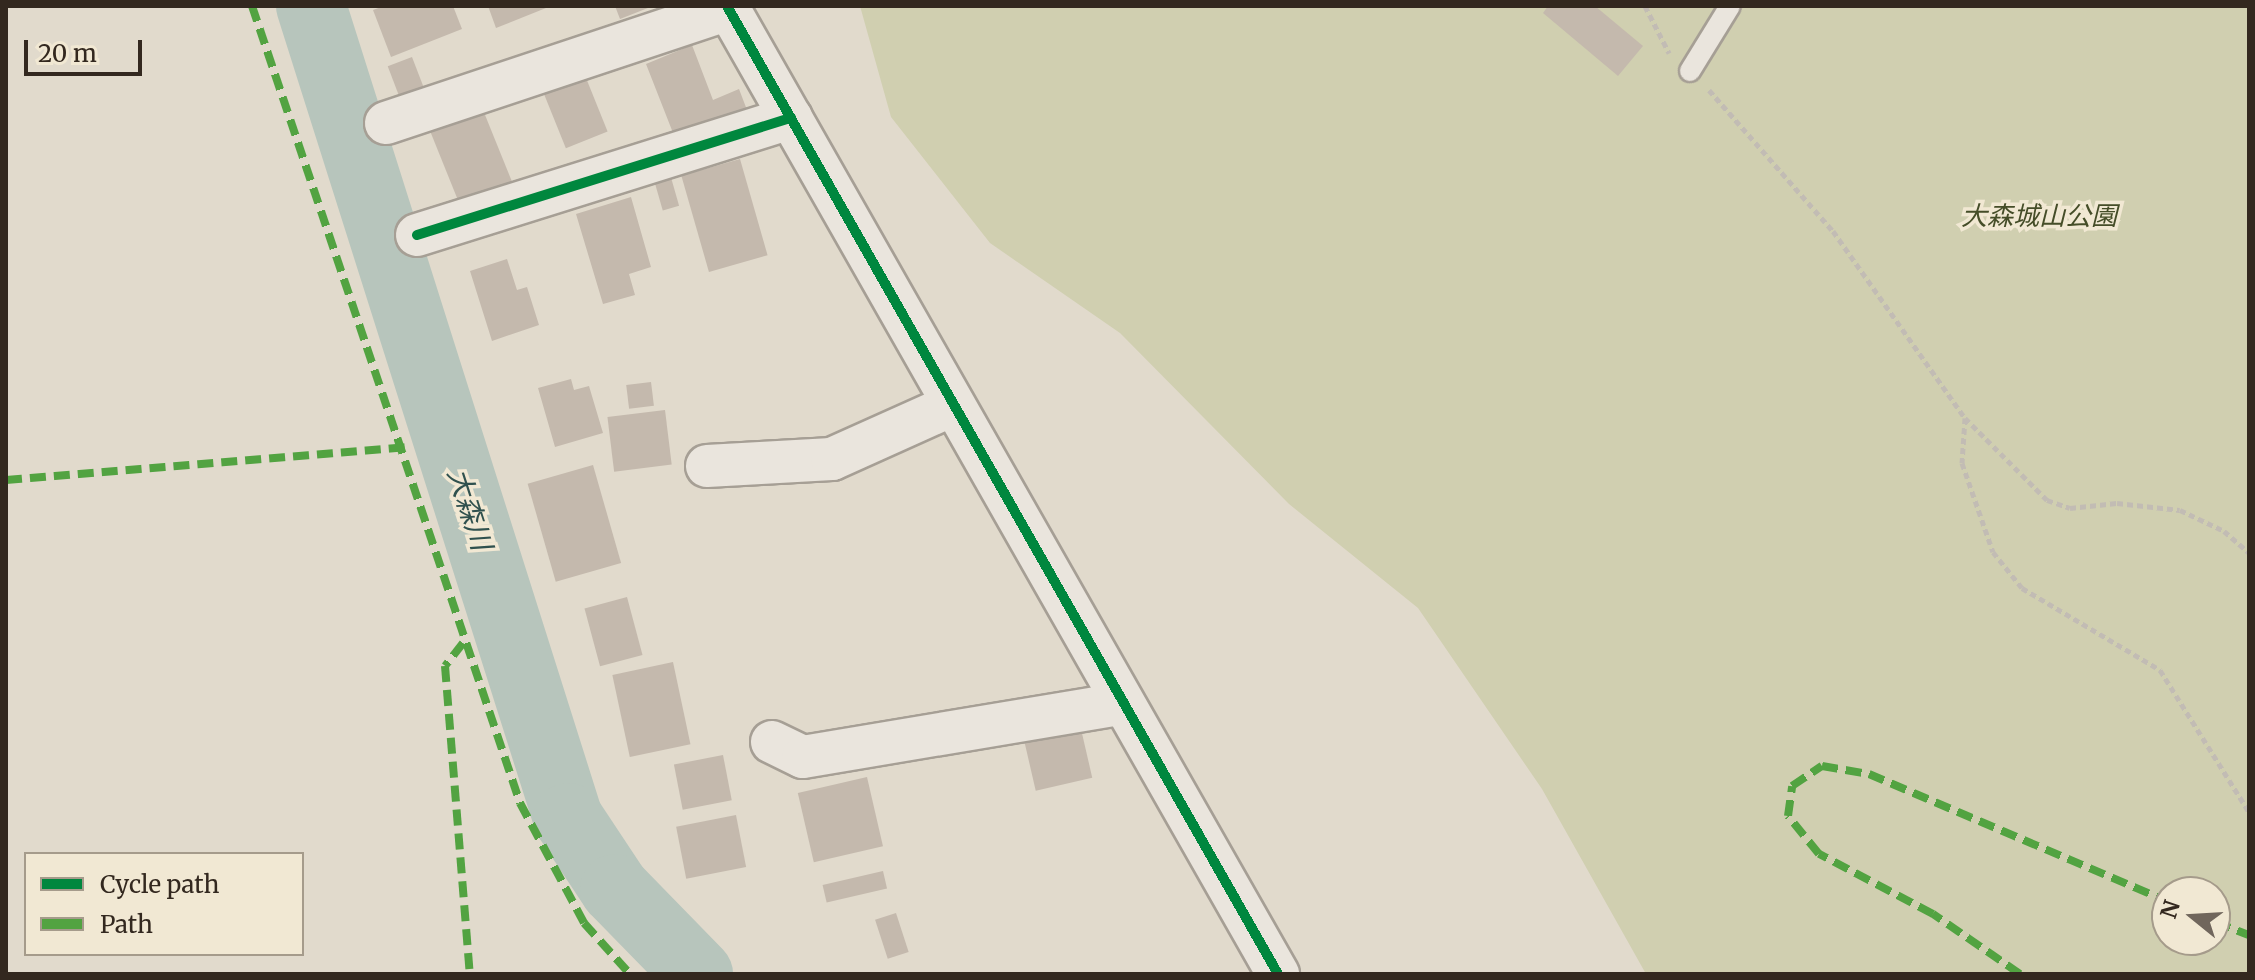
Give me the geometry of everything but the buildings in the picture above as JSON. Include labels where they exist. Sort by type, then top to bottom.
[{"type":"street","points":[[386,123],[728,7],[1121,704],[1278,974]]},
{"type":"street","points":[[417,235],[791,118]]},
{"type":"street","points":[[707,466],[832,459],[952,405]]},
{"type":"street","points":[[772,742],[803,757],[1121,704]]},
{"type":"lane","points":[[1690,71],[1730,6]]},
{"type":"path","points":[[1645,6],[1664,48],[1690,71],[1833,231],[1965,418],[2047,500],[2070,508],[2117,503],[2180,510],[2224,531],[2249,553]]},
{"type":"path","points":[[1965,418],[1962,463],[1993,552],[2022,588],[2160,670],[2249,812]]},
{"type":"green space","name":"大森城山公園","points":[[860,6],[2249,6],[2249,974],[1646,974],[1542,789],[1418,608],[1289,504],[1120,333],[990,243],[891,117]]},
{"type":"waterway","name":"大森川","points":[[311,6],[568,818],[615,889],[698,974]]},
{"type":"marked path","points":[[252,6],[520,803],[584,923],[630,974]]},
{"type":"marked path","points":[[6,480],[406,447]]},
{"type":"marked path","points":[[463,643],[445,666],[470,974]]},
{"type":"marked path","points":[[2020,974],[1933,914],[1819,854],[1788,816],[1792,786],[1822,766],[1869,774],[2151,894]]},
{"type":"marked path","points":[[2231,928],[2249,935]]},
{"type":"cycle path","points":[[727,6],[1278,974]]},
{"type":"cycle path","points":[[417,235],[791,118]]}]
